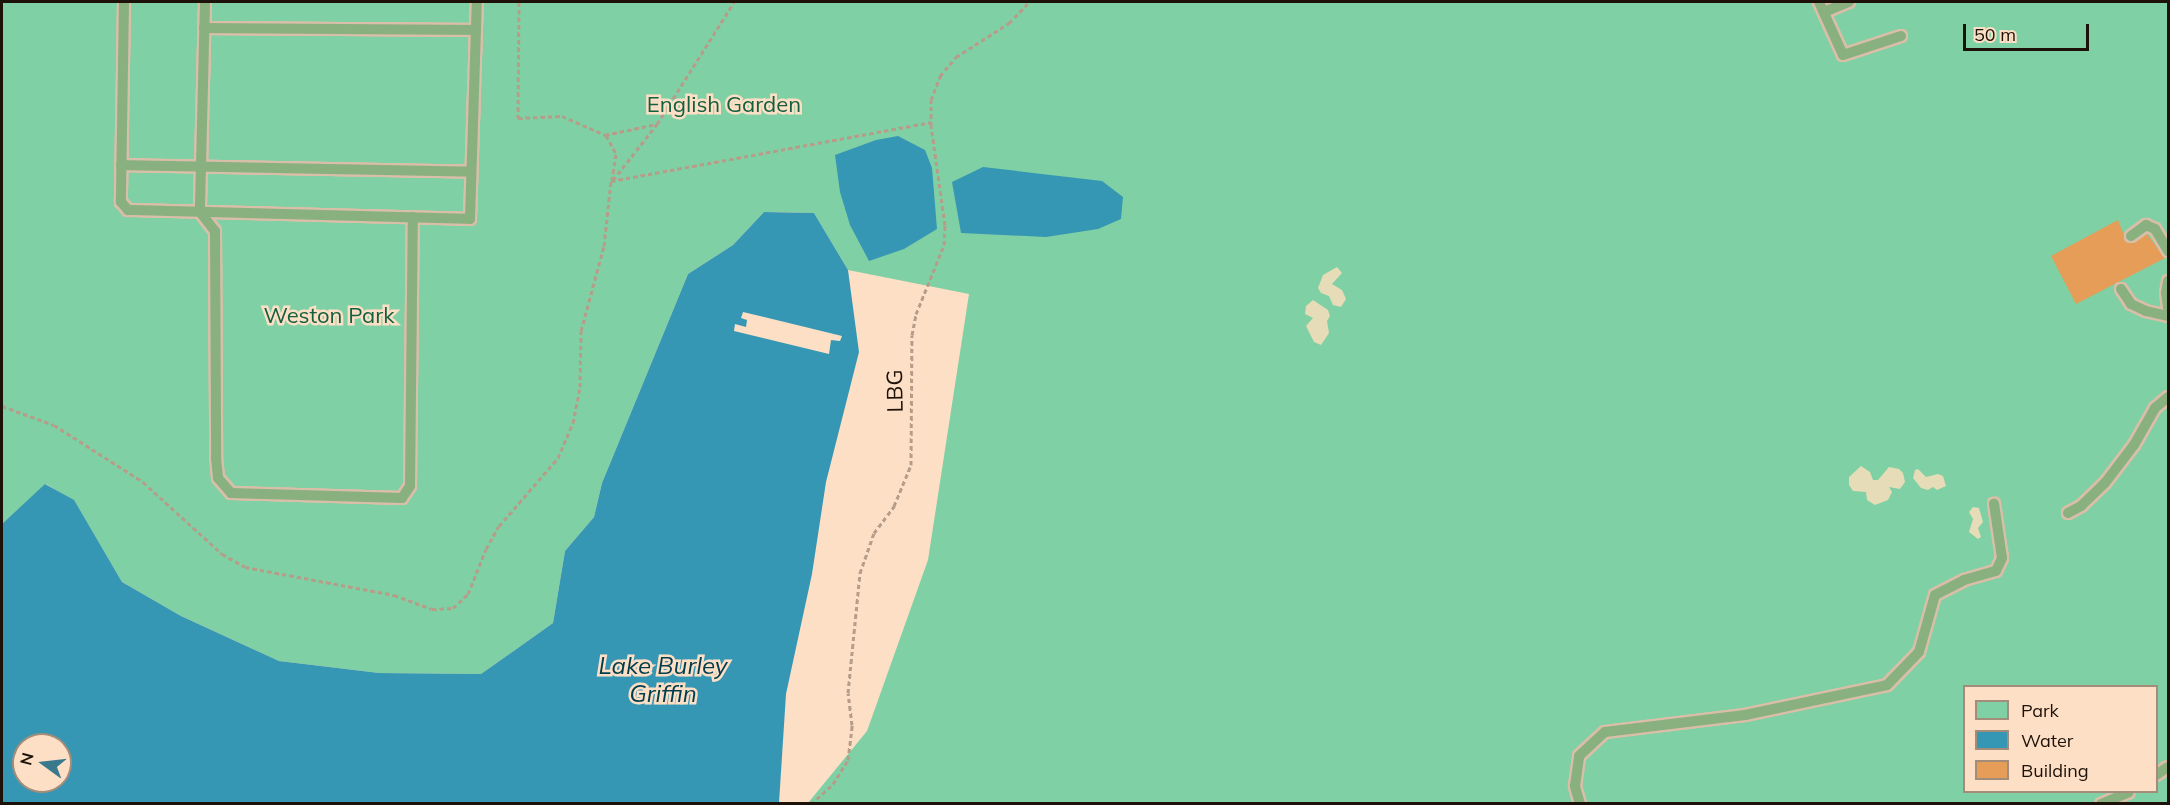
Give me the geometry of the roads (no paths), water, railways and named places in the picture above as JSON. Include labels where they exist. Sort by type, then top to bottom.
[{"type":"lane","points":[[124,2],[120,202],[128,210],[470,219],[477,2]]},
{"type":"lane","points":[[205,2],[200,212],[214,231],[218,478],[231,493],[402,498],[410,486],[413,217]]},
{"type":"lane","points":[[1849,2],[1821,7],[1843,55],[1900,36]]},
{"type":"lane","points":[[204,28],[476,30]]},
{"type":"lane","points":[[121,165],[471,172]]},
{"type":"lane","points":[[2131,236],[2146,225],[2155,229],[2169,251]]},
{"type":"lane","points":[[2169,281],[2166,293],[2169,308]]},
{"type":"lane","points":[[2121,289],[2131,304],[2146,311],[2169,316]]},
{"type":"lane","points":[[2068,513],[2081,506],[2105,483],[2134,445],[2155,408],[2169,397]]},
{"type":"lane","points":[[1580,804],[1575,786],[1579,756],[1605,732],[1745,715],[1887,684],[1919,652],[1935,595],[1964,580],[1996,571],[2002,558],[1994,504]]},
{"type":"lane","points":[[2101,804],[2127,793]]},
{"type":"water","points":[[898,136],[925,150],[932,168],[937,229],[904,249],[869,261],[850,225],[840,192],[835,155],[876,140]]},
{"type":"water","points":[[983,167],[1102,181],[1123,197],[1121,219],[1098,229],[1046,237],[961,233],[952,182]]},
{"type":"water","name":"Lake Burley Griffin","points":[[764,212],[814,213],[848,270],[859,352],[826,482],[812,574],[786,694],[779,803],[2,804],[2,524],[45,484],[74,500],[122,582],[181,616],[279,661],[379,673],[481,674],[553,623],[565,551],[594,517],[602,483],[688,274],[733,245]]},
{"type":"park label","name":"English Garden","points":[[724,105]]},
{"type":"park label","name":"Weston Park","points":[[329,316]]}]
